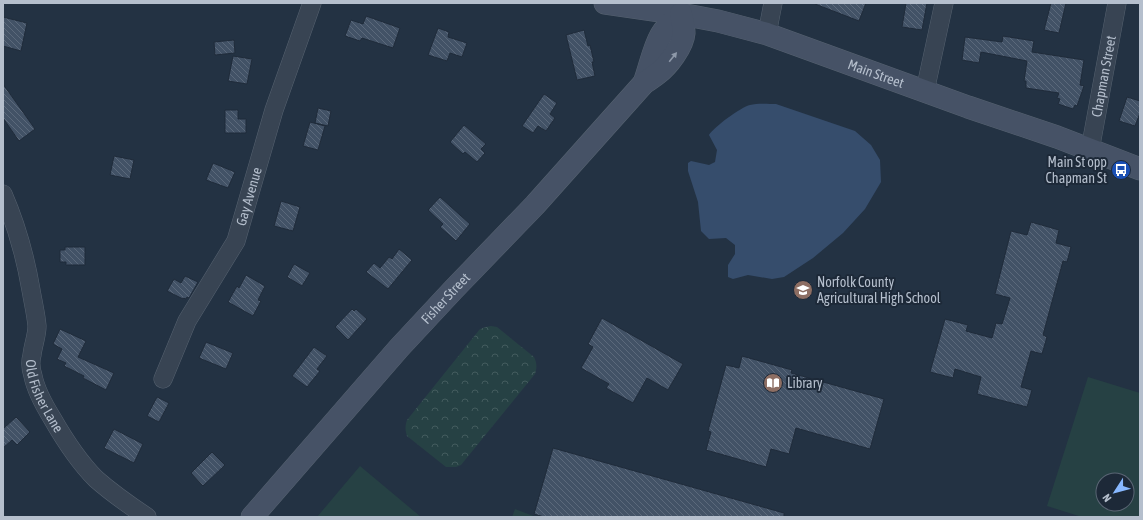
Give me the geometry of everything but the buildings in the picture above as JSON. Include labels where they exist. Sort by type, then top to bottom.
[{"type":"main road","name":"Main Street","points":[[605,3],[718,21],[767,34],[1057,137],[1140,169]]},
{"type":"main road","name":"Fisher Street","points":[[252,517],[399,348],[535,205],[644,83],[662,34],[668,25],[681,14]]},
{"type":"street","name":"Gay Avenue","points":[[163,379],[187,321],[236,241],[274,110],[312,3]]},
{"type":"street","points":[[767,34],[774,3]]},
{"type":"street","points":[[925,90],[944,3]]},
{"type":"street","name":"Chapman Street","points":[[1090,150],[1117,3]]},
{"type":"street","name":"Old Fisher Lane","points":[[3,194],[13,218],[25,255],[36,315],[37,332],[31,362],[37,388],[61,433],[86,468],[108,488],[147,517]]},
{"type":"green space","points":[[491,326],[497,327],[534,357],[536,361],[535,374],[461,465],[456,467],[446,467],[407,436],[407,420],[480,329]]},
{"type":"green space","points":[[1088,377],[1140,393],[1140,517],[1082,517],[1047,506]]},
{"type":"green space","points":[[360,466],[421,517],[317,517]]},
{"type":"green space","points":[[515,509],[536,517],[512,517]]},
{"type":"water","points":[[776,104],[855,131],[871,145],[880,160],[881,182],[865,209],[843,233],[813,258],[784,277],[772,279],[748,275],[733,279],[728,277],[728,265],[735,254],[735,245],[726,238],[709,239],[701,231],[698,202],[688,171],[688,163],[691,161],[709,165],[715,162],[717,150],[709,135],[716,127],[734,113],[750,105]]},
{"type":"place","name":"Main St opp Chapman St","points":[[1121,170]]},
{"type":"place","name":"Norfolk County Agricultural High School","points":[[803,290]]},
{"type":"place","name":"Library","points":[[773,383]]}]
